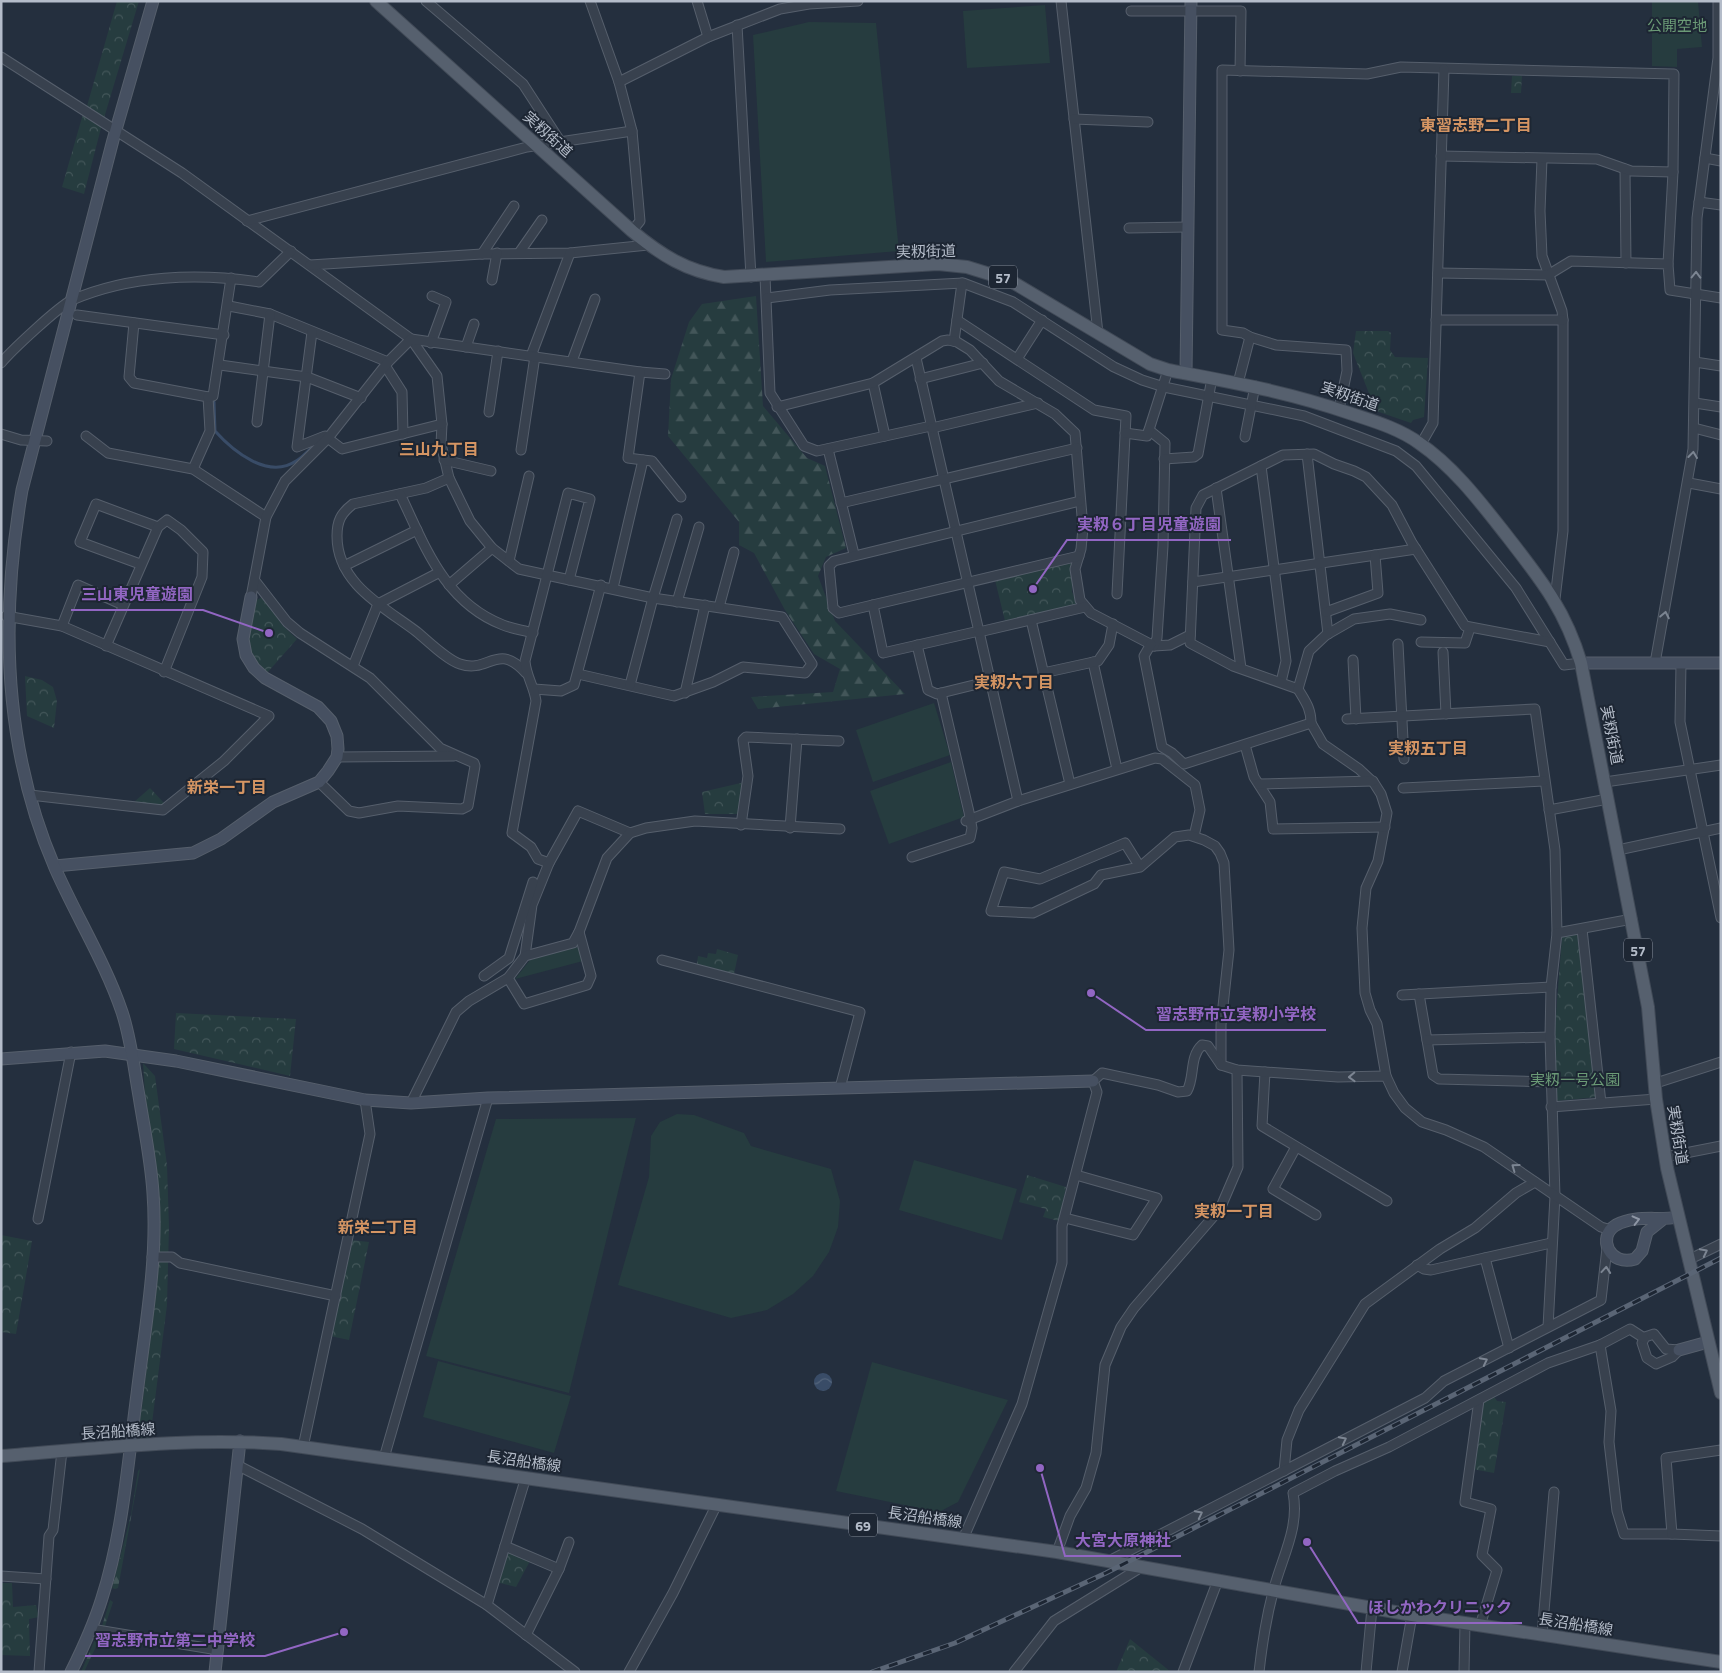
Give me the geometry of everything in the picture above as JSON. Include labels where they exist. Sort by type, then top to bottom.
[{"type":"main road","name":"実籾街道","points":[[376,1],[648,245],[677,264],[704,274],[724,277],[752,277],[938,264],[967,267],[1009,280],[1136,357],[1168,370],[1288,393],[1385,425],[1421,444],[1464,484],[1555,599],[1573,637],[1581,663],[1648,1007],[1656,1100],[1665,1158],[1721,1393]]},
{"type":"main road","name":"長沼船橋線","points":[[1,1456],[130,1445],[240,1441],[303,1447],[1057,1552],[1412,1615],[1721,1662]]},
{"type":"street","points":[[72,1672],[91,1629],[110,1567],[130,1445],[152,1257],[153,1192],[127,1029],[115,994],[55,866],[30,795],[9,700],[6,616],[16,518],[41,440],[71,301],[116,129],[153,1]]},
{"type":"street","points":[[426,1],[523,84],[560,142]]},
{"type":"street","points":[[590,1],[619,82],[632,130],[640,221],[632,231]]},
{"type":"street","points":[[697,1],[708,37]]},
{"type":"street","points":[[619,82],[708,37],[780,9],[809,2],[858,1]]},
{"type":"street","points":[[1061,1],[1098,333]]},
{"type":"street","points":[[1656,663],[1689,483],[1695,403],[1697,218],[1720,36],[1718,1]]},
{"type":"street","points":[[1186,373],[1191,5]]},
{"type":"street","points":[[1132,11],[1191,5],[1241,11],[1240,71]]},
{"type":"street","points":[[737,25],[752,277]]},
{"type":"street","points":[[1,57],[182,173],[247,222],[291,250],[317,272],[410,339],[437,376],[442,424],[441,444],[444,460],[450,478],[470,521],[492,548],[519,569],[546,576],[601,585],[652,598],[782,617],[812,664],[805,673],[743,667],[674,696],[578,674]]},
{"type":"street","points":[[1339,409],[1347,371],[1346,350],[1276,345],[1243,333],[1222,330],[1222,70],[1367,74],[1401,67],[1674,74],[1674,172],[1668,264],[1670,290],[1721,298]]},
{"type":"street","points":[[1421,444],[1433,423],[1444,69]]},
{"type":"street","points":[[1074,119],[1148,122]]},
{"type":"street","points":[[247,222],[536,144],[632,130]]},
{"type":"street","points":[[1441,156],[1597,160],[1626,170],[1674,172]]},
{"type":"street","points":[[1705,158],[1721,161]]},
{"type":"street","points":[[1542,159],[1540,211],[1542,256],[1560,303],[1563,320],[1562,531],[1555,599]]},
{"type":"street","points":[[1626,170],[1626,263]]},
{"type":"street","points":[[1700,202],[1721,205]]},
{"type":"street","points":[[482,254],[514,206]]},
{"type":"street","points":[[519,253],[542,220]]},
{"type":"street","points":[[1129,228],[1188,227]]},
{"type":"street","points":[[310,265],[482,254],[570,253],[648,245]]},
{"type":"street","points":[[1,363],[10,352],[71,301],[105,288],[131,282],[177,278],[231,278],[259,282],[291,250]]},
{"type":"street","points":[[522,450],[533,356],[570,253]]},
{"type":"street","points":[[492,280],[497,254]]},
{"type":"street","points":[[1438,273],[1548,275],[1571,261],[1668,264]]},
{"type":"street","points":[[765,276],[770,393],[777,407],[804,446],[816,452],[1038,403]]},
{"type":"street","points":[[134,323],[128,377],[134,383],[208,398],[214,396],[229,306],[231,278]]},
{"type":"street","points":[[767,298],[830,290],[962,283],[1013,302],[1114,367],[1142,380],[1164,387],[1252,403],[1304,416],[1364,438],[1408,458],[1516,588],[1564,665],[1581,663],[1721,663]]},
{"type":"street","points":[[954,341],[962,283]]},
{"type":"street","points":[[431,343],[446,302],[432,296]]},
{"type":"street","points":[[572,362],[595,299]]},
{"type":"street","points":[[229,306],[270,314],[387,365],[402,392],[403,434]]},
{"type":"street","points":[[257,422],[270,314]]},
{"type":"street","points":[[77,315],[224,335]]},
{"type":"street","points":[[957,320],[1094,410],[1126,416],[1116,594]]},
{"type":"street","points":[[1017,359],[1042,320]]},
{"type":"street","points":[[1436,320],[1563,320]]},
{"type":"street","points":[[466,347],[474,324]]},
{"type":"street","points":[[312,332],[297,447],[321,436],[328,438],[342,449],[442,424]]},
{"type":"street","points":[[1238,383],[1250,337]]},
{"type":"street","points":[[410,339],[665,374]]},
{"type":"street","points":[[55,866],[193,853],[221,839],[272,802],[319,782],[337,756],[337,736],[331,721],[318,707],[265,678],[254,668],[246,655],[243,639],[251,597],[256,582],[266,517],[285,481],[328,438],[410,339]]},
{"type":"street","points":[[777,407],[873,383],[942,341],[954,341],[970,350],[999,381],[1055,414],[1075,432],[1083,528],[1075,569],[1078,594],[1085,607],[1152,645],[1170,645],[1190,635]]},
{"type":"street","points":[[490,412],[498,351]]},
{"type":"street","points":[[916,358],[1018,801]]},
{"type":"street","points":[[1695,362],[1721,366]]},
{"type":"street","points":[[920,379],[983,363]]},
{"type":"street","points":[[220,365],[307,377],[361,398]]},
{"type":"street","points":[[1125,433],[1147,436],[1168,370]]},
{"type":"street","points":[[640,372],[628,458],[652,461],[681,497]]},
{"type":"street","points":[[1164,459],[1194,457],[1198,454],[1212,378]]},
{"type":"street","points":[[873,383],[885,436]]},
{"type":"street","points":[[1245,437],[1255,386]]},
{"type":"street","points":[[193,469],[210,431],[208,398]]},
{"type":"street","points":[[1695,403],[1721,407]]},
{"type":"street","points":[[1694,428],[1721,435]]},
{"type":"street","points":[[1149,430],[1165,444],[1163,546],[1157,638],[1144,656],[1162,747],[1184,764],[1188,764],[1310,723]]},
{"type":"street","points":[[1,434],[20,440],[41,440]]},
{"type":"street","points":[[86,436],[108,454],[193,469],[266,517]]},
{"type":"street","points":[[841,503],[1077,448]]},
{"type":"street","points":[[828,449],[854,554]]},
{"type":"street","points":[[1307,454],[1328,634]]},
{"type":"street","points":[[1550,642],[1470,628],[1458,619],[1446,594],[1416,549],[1392,505],[1366,477],[1314,454],[1283,455],[1203,495],[1196,508],[1190,643],[1241,668],[1298,689],[1307,701],[1311,715],[1310,723],[1323,744],[1359,769],[1381,794],[1387,813],[1378,861],[1366,888],[1362,928],[1365,993],[1370,1010],[1378,1024],[1386,1076],[1394,1093],[1405,1108],[1422,1122],[1446,1130],[1484,1147],[1601,1227],[1611,1230]]},
{"type":"street","points":[[444,460],[491,472]]},
{"type":"street","points":[[613,588],[643,460]]},
{"type":"street","points":[[1261,466],[1286,661],[1281,682]]},
{"type":"street","points":[[509,561],[529,476]]},
{"type":"street","points":[[450,478],[426,488],[353,504],[344,510],[340,516],[337,546],[344,566],[354,583],[378,604],[458,664],[480,665],[499,658],[517,663],[526,673],[534,689],[536,700],[512,833],[532,847],[538,859],[549,863]]},
{"type":"street","points":[[1689,483],[1721,489]]},
{"type":"street","points":[[1216,488],[1241,668]]},
{"type":"street","points":[[526,673],[525,661],[568,493],[590,499],[569,580]]},
{"type":"street","points":[[400,494],[438,573],[467,604],[503,625],[533,633]]},
{"type":"street","points":[[1079,556],[839,613],[833,608],[829,566],[834,561],[854,554],[1080,501]]},
{"type":"street","points":[[140,564],[80,542],[96,504],[158,527]]},
{"type":"street","points":[[630,685],[652,598],[677,519]]},
{"type":"street","points":[[106,646],[140,564],[158,527],[167,520],[181,530],[203,552],[202,577],[164,672]]},
{"type":"street","points":[[677,602],[699,527]]},
{"type":"street","points":[[344,566],[417,530]]},
{"type":"street","points":[[449,585],[492,548]]},
{"type":"street","points":[[1193,582],[1416,549]]},
{"type":"street","points":[[719,607],[734,552]]},
{"type":"street","points":[[1326,612],[1378,593],[1375,555]]},
{"type":"street","points":[[353,666],[378,604],[438,573]]},
{"type":"street","points":[[256,582],[288,622],[300,633],[353,666],[382,689],[440,748],[474,762],[475,766],[468,806],[462,809],[398,806],[359,813],[349,811],[319,782]]},
{"type":"street","points":[[62,626],[78,585],[123,605]]},
{"type":"street","points":[[534,689],[561,691],[574,685],[601,585]]},
{"type":"street","points":[[684,693],[705,605]]},
{"type":"street","points":[[873,605],[884,653],[1085,607]]},
{"type":"street","points":[[1298,689],[1309,651],[1328,634],[1354,620],[1363,618],[1390,614],[1421,620]]},
{"type":"street","points":[[6,616],[62,626],[164,672],[269,716],[224,761],[162,810],[30,795]]},
{"type":"street","points":[[1031,620],[1070,784]]},
{"type":"street","points":[[1043,673],[1098,660],[1104,653],[1113,624]]},
{"type":"street","points":[[1421,642],[1465,643],[1470,628]]},
{"type":"street","points":[[1398,644],[1404,759]]},
{"type":"street","points":[[917,645],[928,690],[937,694],[990,681]]},
{"type":"street","points":[[1443,652],[1446,714]]},
{"type":"street","points":[[1353,660],[1351,719],[1535,709],[1555,850],[1557,933],[1550,1037],[1554,1196],[1548,1328]]},
{"type":"street","points":[[1092,662],[1117,769]]},
{"type":"street","points":[[1681,663],[1680,722],[1702,832],[1717,884],[1721,918]]},
{"type":"street","points":[[912,857],[970,838],[941,693]]},
{"type":"street","points":[[741,825],[748,776],[743,740],[750,736],[839,741]]},
{"type":"street","points":[[790,828],[797,739]]},
{"type":"street","points":[[1245,745],[1254,777],[1270,802],[1273,829],[1385,827]]},
{"type":"street","points":[[1162,759],[1167,750]]},
{"type":"street","points":[[337,756],[456,756]]},
{"type":"street","points":[[968,821],[1018,801],[1147,759],[1162,759],[1195,785],[1200,810],[1194,836]]},
{"type":"street","points":[[1605,782],[1721,765]]},
{"type":"street","points":[[1403,788],[1544,781]]},
{"type":"street","points":[[1259,784],[1372,782]]},
{"type":"street","points":[[1549,810],[1608,799]]},
{"type":"street","points":[[411,1103],[456,1012],[469,1001],[508,978],[525,956],[532,904],[549,863],[578,810],[630,832]]},
{"type":"street","points":[[525,956],[573,943],[607,858],[630,832],[695,821],[790,828],[840,829]]},
{"type":"street","points":[[1618,850],[1721,828]]},
{"type":"street","points":[[1140,867],[1125,843],[1040,879],[1004,872],[991,911],[1033,913],[1094,884],[1101,875],[1140,867],[1175,836],[1194,836],[1215,846],[1224,864],[1228,950],[1221,1025],[1222,1065]]},
{"type":"street","points":[[484,976],[509,958],[533,882]]},
{"type":"street","points":[[1557,933],[1632,919]]},
{"type":"street","points":[[1582,929],[1601,1103]]},
{"type":"street","points":[[508,978],[524,1004],[587,985],[591,976],[579,932]]},
{"type":"street","points":[[662,960],[860,1012],[840,1088]]},
{"type":"street","points":[[1402,995],[1552,988]]},
{"type":"street","points":[[1418,994],[1432,1075],[1439,1079],[1550,1082]]},
{"type":"street","points":[[1427,1040],[1550,1037]]},
{"type":"street","points":[[1,1059],[71,1052],[105,1051],[132,1054],[366,1100],[411,1103],[488,1098],[1093,1081],[1102,1073],[1158,1085],[1178,1092],[1187,1091],[1191,1084],[1191,1074],[1197,1050],[1202,1045],[1208,1046],[1222,1065],[1237,1070],[1338,1077],[1386,1076]]},
{"type":"street","points":[[38,1219],[71,1052]]},
{"type":"street","points":[[1656,1083],[1721,1062]]},
{"type":"street","points":[[1057,1552],[1070,1516],[1086,1488],[1096,1453],[1105,1365],[1121,1327],[1134,1308],[1220,1209],[1228,1195],[1238,1167],[1237,1070]]},
{"type":"street","points":[[1265,1072],[1262,1126],[1386,1201]]},
{"type":"street","points":[[963,1539],[1022,1404],[1062,1263],[1062,1226],[1097,1092],[1093,1081]]},
{"type":"street","points":[[384,1458],[488,1098]]},
{"type":"street","points":[[303,1447],[370,1134],[366,1100]]},
{"type":"street","points":[[1551,1107],[1656,1100]]},
{"type":"street","points":[[1665,1158],[1721,1146]]},
{"type":"street","points":[[1296,1147],[1273,1189],[1316,1215]]},
{"type":"street","points":[[1064,1218],[1133,1235],[1157,1198],[1076,1175]]},
{"type":"street","points":[[1284,1471],[1287,1440],[1299,1410],[1365,1304],[1418,1265],[1475,1228],[1512,1196],[1535,1182]]},
{"type":"street","points":[[1109,1561],[1425,1398],[1444,1382],[1601,1300],[1611,1230],[1617,1225],[1650,1217],[1662,1220],[1678,1217]]},
{"type":"street","points":[[1607,1248],[1616,1259],[1630,1261],[1635,1259],[1642,1251],[1648,1232],[1662,1220]]},
{"type":"street","points":[[1418,1265],[1424,1270],[1431,1270],[1551,1243]]},
{"type":"street","points":[[1688,1260],[1721,1244]]},
{"type":"street","points":[[152,1257],[172,1257],[180,1263],[336,1296]]},
{"type":"street","points":[[1485,1258],[1509,1348]]},
{"type":"street","points":[[1259,1672],[1262,1640],[1273,1590],[1291,1535],[1296,1508],[1293,1492],[1389,1447],[1548,1364],[1600,1345],[1630,1329],[1644,1338]]},
{"type":"street","points":[[1679,1350],[1672,1357],[1656,1364],[1646,1358],[1642,1343],[1644,1338],[1654,1334],[1666,1349],[1679,1350],[1708,1342]]},
{"type":"street","points":[[1600,1345],[1611,1411],[1610,1442],[1617,1511],[1624,1534],[1721,1536]]},
{"type":"street","points":[[1479,1400],[1465,1502],[1491,1509],[1482,1555],[1497,1570],[1480,1626]]},
{"type":"street","points":[[215,1672],[240,1441]]},
{"type":"street","points":[[1672,1534],[1666,1458],[1721,1450]]},
{"type":"street","points":[[39,1672],[46,1578],[62,1452]]},
{"type":"street","points":[[237,1465],[362,1529],[487,1605],[575,1672]]},
{"type":"street","points":[[487,1605],[526,1477]]},
{"type":"street","points":[[1542,1635],[1550,1560],[1554,1492]]},
{"type":"street","points":[[629,1672],[673,1593],[717,1504]]},
{"type":"street","points":[[526,1635],[569,1542]]},
{"type":"street","points":[[505,1546],[558,1569]]},
{"type":"street","points":[[1014,1672],[1054,1621],[1143,1566]]},
{"type":"street","points":[[1,1576],[46,1578]]},
{"type":"street","points":[[1183,1672],[1218,1580]]},
{"type":"street","points":[[1366,1672],[1372,1608]]},
{"type":"street","points":[[1402,1672],[1412,1615]]},
{"type":"street","points":[[1464,1672],[1466,1623]]},
{"type":"street","points":[[91,1629],[218,1650]]},
{"type":"green space","points":[[117,1],[139,1],[104,118],[87,106]]},
{"type":"green space","name":"公開空地","points":[[1652,1],[1698,1],[1702,47],[1677,49],[1677,67],[1652,66]]},
{"type":"green space","points":[[1045,5],[1050,63],[967,68],[963,11]]},
{"type":"green space","points":[[809,22],[876,23],[899,251],[766,262],[753,35]]},
{"type":"green space","points":[[1512,76],[1522,76],[1521,93],[1511,93]]},
{"type":"green space","points":[[83,114],[102,124],[84,194],[62,187]]},
{"type":"green space","points":[[756,296],[763,406],[807,458],[825,466],[846,548],[826,557],[818,576],[835,621],[905,694],[758,709],[751,697],[833,692],[840,669],[814,654],[785,610],[754,553],[739,545],[739,522],[668,436],[671,379],[689,322],[702,304]]},
{"type":"green space","points":[[1356,331],[1388,331],[1391,333],[1390,350],[1395,357],[1428,358],[1424,417],[1413,420],[1411,423],[1376,411],[1353,353]]},
{"type":"green space","points":[[1072,561],[1072,592],[1079,605],[1005,621],[995,580]]},
{"type":"green space","points":[[262,597],[283,626],[297,639],[267,673],[253,656],[249,640],[255,601]]},
{"type":"green space","points":[[25,676],[42,680],[53,687],[57,701],[54,728],[27,716]]},
{"type":"green space","points":[[934,703],[950,755],[873,782],[856,730]]},
{"type":"green space","points":[[951,762],[964,817],[889,844],[870,791]]},
{"type":"green space","points":[[745,782],[738,814],[705,814],[702,792]]},
{"type":"green space","points":[[150,788],[165,804],[162,806],[134,802]]},
{"type":"green space","name":"実籾一号公園","points":[[1579,934],[1597,1097],[1556,1101],[1555,1028],[1562,937]]},
{"type":"green space","points":[[576,947],[580,949],[583,961],[515,979],[530,960]]},
{"type":"green space","points":[[717,949],[738,955],[734,974],[697,964],[698,956],[707,958],[708,953],[716,954]]},
{"type":"green space","points":[[176,1013],[296,1019],[290,1076],[174,1049]]},
{"type":"green space","points":[[143,1063],[155,1076],[167,1165],[169,1227],[167,1305],[150,1439],[136,1439],[142,1407],[157,1277]]},
{"type":"green space","points":[[677,1114],[694,1115],[744,1133],[751,1146],[831,1169],[840,1201],[838,1227],[829,1252],[813,1276],[793,1294],[767,1310],[731,1318],[618,1285],[649,1177],[651,1136],[660,1122]]},
{"type":"green space","points":[[636,1118],[569,1393],[426,1356],[496,1119]]},
{"type":"green space","points":[[914,1160],[1017,1189],[1002,1240],[899,1210]]},
{"type":"green space","points":[[1027,1175],[1066,1187],[1059,1221],[1043,1217],[1046,1209],[1019,1202]]},
{"type":"green space","points":[[1,1235],[32,1241],[16,1334],[1,1332]]},
{"type":"green space","points":[[351,1240],[369,1242],[349,1340],[330,1336]]},
{"type":"green space","points":[[438,1361],[571,1396],[554,1453],[423,1417]]},
{"type":"green space","points":[[872,1362],[1008,1400],[958,1502],[939,1512],[836,1491]]},
{"type":"green space","points":[[1493,1395],[1497,1401],[1506,1402],[1494,1473],[1472,1469],[1481,1402]]},
{"type":"green space","points":[[140,1469],[118,1588],[115,1589],[112,1588],[131,1515],[138,1471]]},
{"type":"green space","points":[[506,1552],[530,1561],[516,1587],[496,1582]]},
{"type":"green space","points":[[1,1583],[12,1583],[13,1607],[36,1605],[39,1617],[29,1619],[30,1656],[1,1655]]},
{"type":"green space","points":[[110,1600],[113,1602],[105,1626],[102,1626]]},
{"type":"green space","points":[[96,1637],[100,1638],[84,1672],[81,1672]]},
{"type":"green space","points":[[1130,1639],[1171,1672],[1116,1672]]},
{"type":"water","points":[[823,1373],[829,1376],[832,1382],[829,1388],[823,1391],[817,1388],[814,1382],[817,1376]]},
{"type":"waterway","points":[[214,402],[215,431],[231,447],[252,461],[274,467],[285,466],[299,459],[316,443]]},
{"type":"railway","points":[[872,1672],[955,1643],[1106,1573],[1721,1258]]},
{"type":"place","name":"実籾６丁目児童遊園","points":[[1033,589]]},
{"type":"place","name":"三山東児童遊園","points":[[269,633]]},
{"type":"place","name":"習志野市立実籾小学校","points":[[1091,993]]},
{"type":"place","name":"大宮大原神社","points":[[1040,1468]]},
{"type":"place","name":"ほしかわクリニック","points":[[1307,1542]]},
{"type":"place","name":"習志野市立第二中学校","points":[[344,1632]]},
{"type":"district","name":"東習志野二丁目","points":[[1476,125]]},
{"type":"district","name":"三山九丁目","points":[[439,449]]},
{"type":"district","name":"実籾六丁目","points":[[1014,682]]},
{"type":"district","name":"実籾五丁目","points":[[1428,748]]},
{"type":"district","name":"新栄一丁目","points":[[227,787]]},
{"type":"district","name":"実籾一丁目","points":[[1234,1211]]},
{"type":"district","name":"新栄二丁目","points":[[378,1227]]}]
